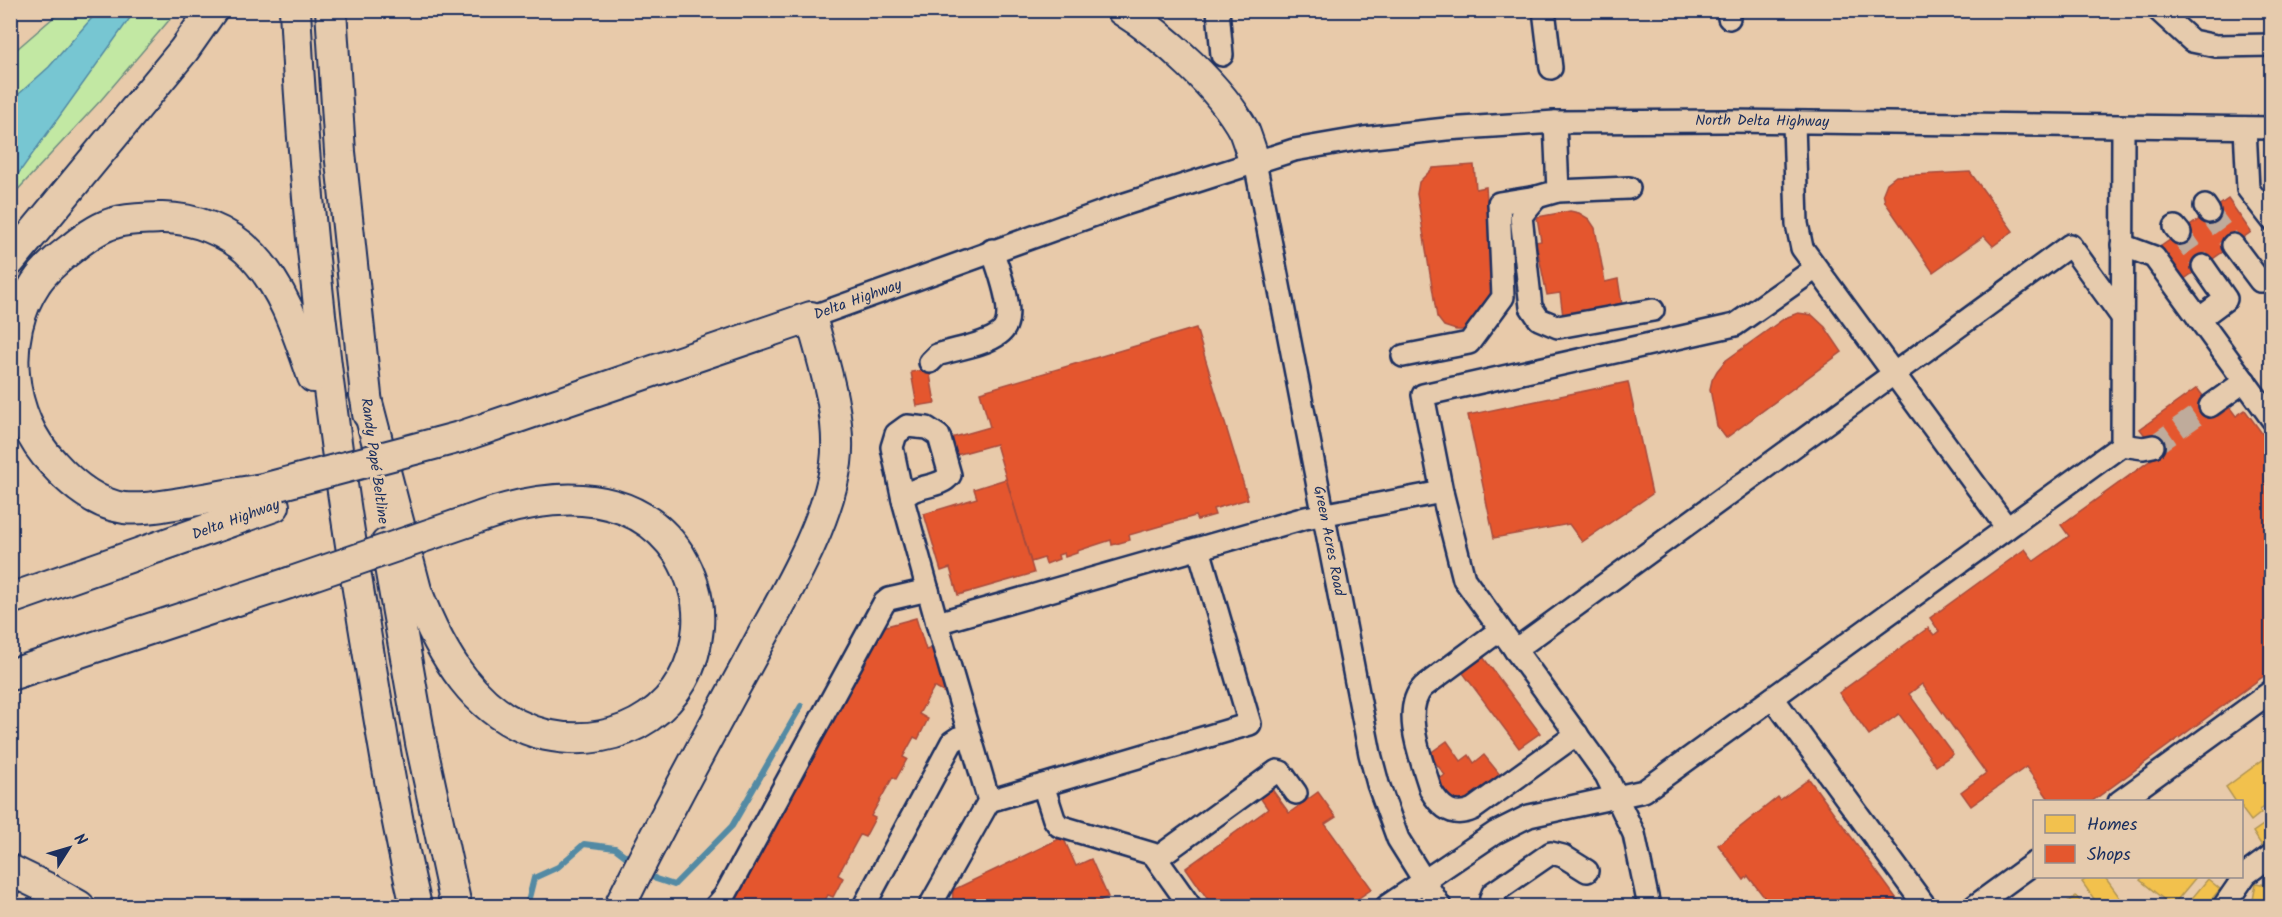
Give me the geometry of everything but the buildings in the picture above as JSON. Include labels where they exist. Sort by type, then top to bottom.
[{"type":"highway","points":[[10,261],[184,50],[212,10]]},
{"type":"highway","points":[[295,10],[308,191],[333,434],[382,734],[413,893]]},
{"type":"highway","name":"Randy Papé Beltline","points":[[331,10],[340,152],[365,395],[391,580],[421,743],[456,906]]},
{"type":"highway","points":[[1122,10],[1171,48],[1225,101],[1244,132],[1255,162]]},
{"type":"highway","points":[[269,497],[126,508],[112,505],[85,492],[67,478],[47,457],[37,444],[22,412],[15,391],[13,356],[14,338],[25,306],[36,283],[56,261],[80,241],[112,223],[132,219],[173,218],[195,222],[241,245],[254,257],[278,289],[289,311],[302,340],[333,434]]},
{"type":"highway","points":[[626,894],[780,604],[817,530],[827,501],[836,461],[835,427],[825,370],[811,317]]},
{"type":"highway","name":"Delta Highway","points":[[10,577],[460,437],[811,317]]},
{"type":"highway","points":[[10,675],[290,583],[469,521],[531,502],[579,499],[602,502],[641,518],[658,530],[674,547],[686,565],[698,606],[698,626],[691,659],[685,674],[655,713],[626,730],[608,736],[564,739],[519,725],[485,702],[470,687],[444,653],[416,590],[365,395]]},
{"type":"highway","name":"Delta Highway","points":[[10,599],[269,497]]},
{"type":"highway","points":[[10,870],[79,906]]},
{"type":"street","points":[[1218,10],[1222,55]]},
{"type":"street","points":[[1544,10],[1551,68]]},
{"type":"street","points":[[2158,10],[2192,41],[2216,46],[2271,45]]},
{"type":"street","name":"North Delta Highway","points":[[1255,162],[1294,150],[1364,138],[1446,129],[1555,122],[1794,122],[2123,128],[2271,128]]},
{"type":"street","points":[[1555,122],[1558,191]]},
{"type":"street","points":[[1794,122],[1798,236],[1802,248],[2007,528]]},
{"type":"street","points":[[2122,445],[2123,128]]},
{"type":"street","points":[[2245,128],[2248,189],[2271,220]]},
{"type":"street","name":"Delta Highway","points":[[811,317],[992,250],[1255,162]]},
{"type":"street","name":"Green Acres Road","points":[[1255,162],[1378,784],[1398,839],[1440,906]]},
{"type":"street","points":[[1403,356],[1469,343],[1503,297],[1499,203],[1558,191],[1629,188]]},
{"type":"street","points":[[1537,197],[1521,216],[1531,307],[1539,319],[1558,327],[1653,310]]},
{"type":"street","points":[[1515,650],[2070,245],[2122,317]]},
{"type":"street","points":[[2122,245],[2154,256],[2271,417]]},
{"type":"street","points":[[2233,245],[2259,281],[2271,275]]},
{"type":"street","points":[[930,362],[937,355],[998,336],[1006,326],[1008,305],[992,250]]},
{"type":"street","points":[[2199,320],[2226,299],[2203,266]]},
{"type":"street","points":[[1649,906],[1634,834],[1601,766],[1464,579],[1423,395],[1735,325],[1816,268]]},
{"type":"street","points":[[2211,406],[2245,381]]},
{"type":"street","points":[[1387,906],[1516,821],[1529,816],[1644,791],[2122,445],[2143,448],[2153,446]]},
{"type":"street","points":[[938,623],[1323,514],[1443,492]]},
{"type":"street","points":[[903,500],[989,801]]},
{"type":"street","points":[[930,906],[989,801],[1250,724],[1199,549]]},
{"type":"street","points":[[716,906],[726,893],[884,603],[889,599],[928,590]]},
{"type":"street","points":[[1500,630],[1423,687],[1415,699],[1412,721],[1431,791],[1435,798],[1450,812],[1461,814],[1467,812],[1577,734]]},
{"type":"street","points":[[2120,800],[2271,691]]},
{"type":"street","points":[[1773,698],[1924,906]]},
{"type":"street","points":[[864,906],[952,742],[969,735]]},
{"type":"street","points":[[1157,858],[1277,771],[1281,772],[1296,793]]},
{"type":"street","points":[[1043,785],[1054,819],[1059,826],[1149,852],[1157,858],[1190,906]]},
{"type":"street","points":[[1497,906],[1491,898],[1493,893],[1547,855],[1559,854],[1587,872]]},
{"type":"street","points":[[2224,906],[2246,874],[2271,855]]},
{"type":"street","points":[[1975,906],[2033,864]]},
{"type":"green space","points":[[61,11],[177,11],[101,100],[11,197],[10,55]]},
{"type":"water","points":[[98,11],[135,11],[11,184],[11,101],[49,67]]},
{"type":"waterway","points":[[645,871],[656,879],[674,885],[732,826],[801,706]]},
{"type":"waterway","points":[[527,906],[534,878],[558,867],[584,844],[615,848],[632,861]]},
{"type":"tunnel","points":[[2209,212],[2233,245]]},
{"type":"tunnel","points":[[2180,233],[2203,266]]},
{"type":"tunnel","points":[[2153,446],[2210,406]]}]
